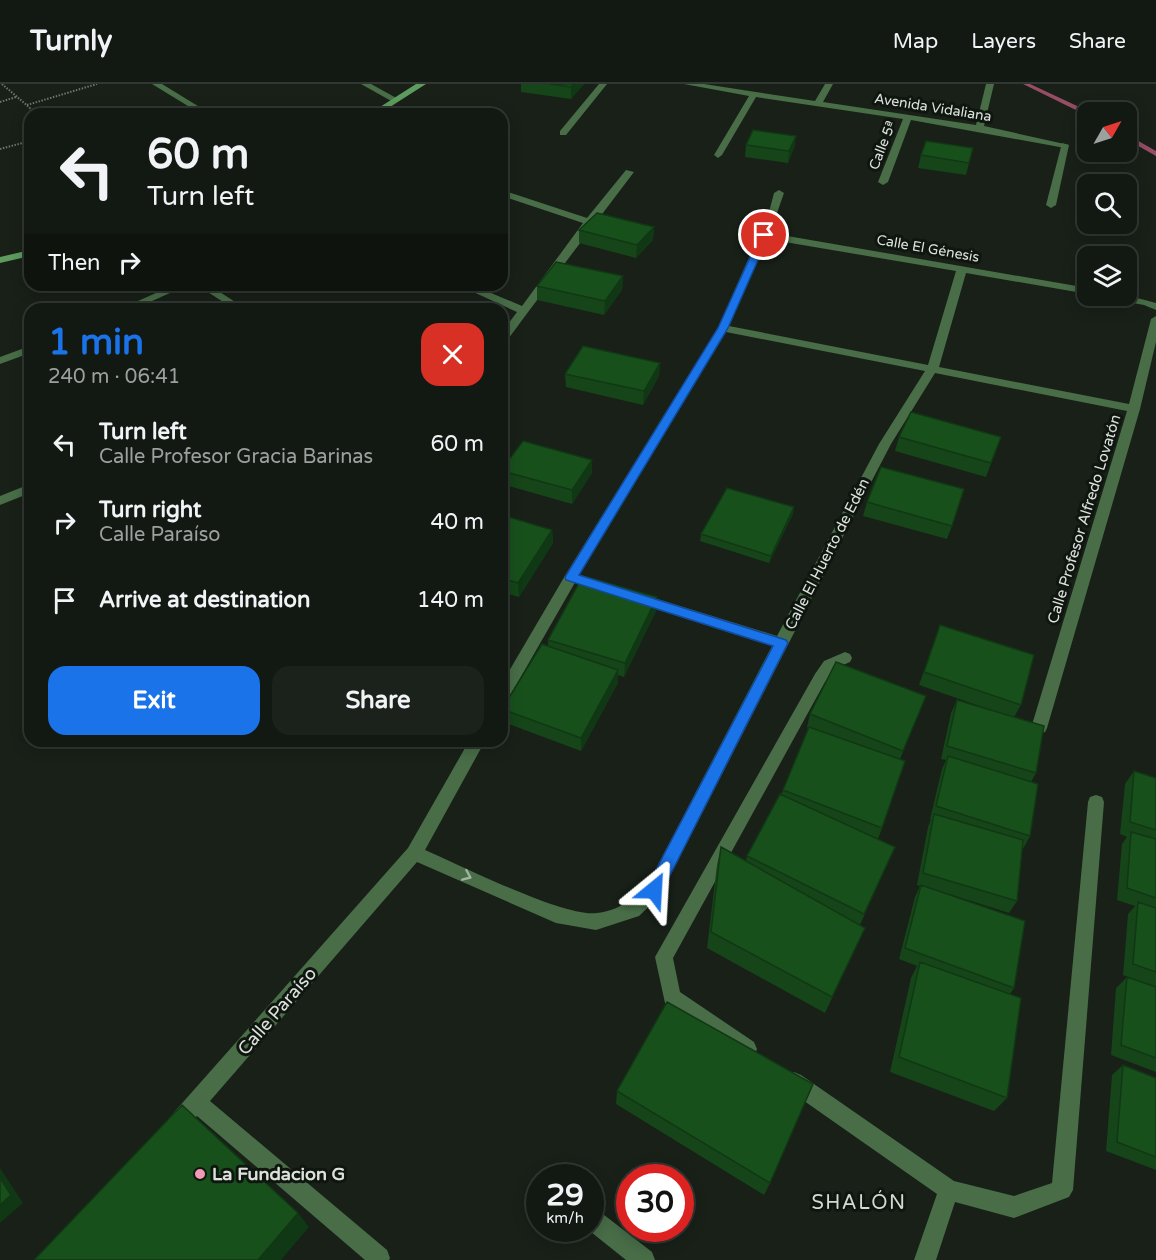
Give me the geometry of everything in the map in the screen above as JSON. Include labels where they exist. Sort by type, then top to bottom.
[{"type":"main road","points":[[383,108],[422,84]]},
{"type":"main road","points":[[0,260],[24,254]]},
{"type":"street","points":[[156,84],[197,108]]},
{"type":"street","points":[[365,84],[396,100]]},
{"type":"street","points":[[563,133],[603,84]]},
{"type":"street","name":"Avenida Vidaliana","points":[[688,84],[1060,142],[1065,145],[1051,205]]},
{"type":"street","points":[[818,103],[829,84]]},
{"type":"street","points":[[979,128],[990,84]]},
{"type":"street","points":[[718,155],[754,94]]},
{"type":"street","name":"Calle 5ª","points":[[883,182],[908,117]]},
{"type":"street","points":[[508,332],[628,172]]},
{"type":"street","points":[[508,687],[576,579],[723,328],[764,235],[779,194]]},
{"type":"street","points":[[508,195],[589,222]]},
{"type":"street","name":"Calle El Génesis","points":[[764,235],[1077,289]]},
{"type":"street","name":"Calle El Huerto de Edén","points":[[414,853],[562,917],[596,922],[633,910],[654,890],[885,444],[933,368],[962,269]]},
{"type":"street","points":[[140,303],[169,291]]},
{"type":"street","points":[[212,291],[231,303]]},
{"type":"street","points":[[477,291],[506,303]]},
{"type":"street","points":[[1137,300],[1156,307]]},
{"type":"street","points":[[508,304],[525,311]]},
{"type":"street","name":"Calle Profesor Alfredo Lovatón","points":[[1039,728],[1134,409],[1156,319]]},
{"type":"street","points":[[723,328],[1134,409]]},
{"type":"street","points":[[0,361],[24,351]]},
{"type":"street","points":[[0,501],[24,491]]},
{"type":"street","points":[[626,594],[781,643]]},
{"type":"street","points":[[758,1057],[672,997],[664,957],[820,678],[829,665],[844,658]]},
{"type":"street","name":"Calle Paraíso","points":[[166,1136],[414,853],[474,747]]},
{"type":"street","points":[[777,1070],[949,1190],[1014,1207],[1062,1190],[1096,802]]},
{"type":"street","points":[[197,1103],[379,1258]]},
{"type":"street","points":[[925,1260],[949,1190]]},
{"type":"street","points":[[604,1229],[644,1260]]},
{"type":"path","points":[[3,85],[9,84]]},
{"type":"path","points":[[27,105],[97,84]]},
{"type":"path","points":[[3,85],[30,108]]},
{"type":"path","points":[[0,102],[16,97]]},
{"type":"path","points":[[0,149],[24,143]]},
{"type":"building","points":[[550,84],[574,84],[571,87]]},
{"type":"building","points":[[753,130],[796,136],[789,151],[746,145]]},
{"type":"building","points":[[926,141],[973,148],[969,163],[921,155]]},
{"type":"building","points":[[597,213],[654,227],[637,245],[579,230]]},
{"type":"building","points":[[556,262],[623,276],[605,301],[537,286]]},
{"type":"building","points":[[583,346],[660,363],[644,391],[565,374]]},
{"type":"building","points":[[911,412],[1001,437],[991,463],[899,437]]},
{"type":"building","points":[[523,441],[592,460],[572,490],[508,473],[508,461]]},
{"type":"building","points":[[881,467],[964,489],[952,526],[867,502]]},
{"type":"building","points":[[727,488],[794,507],[771,556],[701,534]]},
{"type":"building","points":[[508,517],[552,530],[518,583],[508,580]]},
{"type":"building","points":[[583,576],[657,597],[625,663],[548,640]]},
{"type":"building","points":[[940,625],[1034,655],[1021,705],[924,672]]},
{"type":"building","points":[[542,644],[618,670],[581,738],[508,711],[508,699]]},
{"type":"building","points":[[836,662],[926,696],[903,751],[810,714]]},
{"type":"building","points":[[957,700],[1044,726],[1036,773],[947,746]]},
{"type":"building","points":[[809,727],[905,761],[882,828],[783,790]]},
{"type":"building","points":[[948,756],[1038,784],[1030,836],[936,806]]},
{"type":"building","points":[[1134,771],[1156,778],[1156,830],[1130,822]]},
{"type":"building","points":[[780,794],[895,847],[864,914],[747,856]]},
{"type":"building","points":[[934,814],[1023,840],[1017,901],[923,873]]},
{"type":"building","points":[[1131,832],[1156,839],[1156,898],[1127,888]]},
{"type":"building","points":[[721,847],[865,928],[832,997],[711,932]]},
{"type":"building","points":[[921,885],[1025,921],[1014,988],[905,948]]},
{"type":"building","points":[[1138,902],[1156,908],[1156,972],[1133,964]]},
{"type":"building","points":[[920,962],[1021,998],[1007,1098],[899,1057]]},
{"type":"building","points":[[1127,977],[1156,987],[1156,1058],[1121,1045]]},
{"type":"building","points":[[667,1002],[813,1084],[770,1183],[617,1091]]},
{"type":"building","points":[[1123,1065],[1156,1078],[1156,1157],[1117,1142]]},
{"type":"building","name":"La Fundacion G","points":[[182,1105],[298,1213],[258,1260],[34,1260]]},
{"type":"building","points":[[0,1178],[11,1195],[0,1205]]},
{"type":"waterway","points":[[1026,84],[1077,109]]},
{"type":"waterway","points":[[1137,143],[1156,154]]},
{"type":"place","name":"La Fundacion G","points":[[200,1174]]},
{"type":"district","name":"SHALÓN","points":[[859,1202]]},
{"type":"route","points":[[654,890],[781,643],[571,577],[723,328],[764,235]]}]
